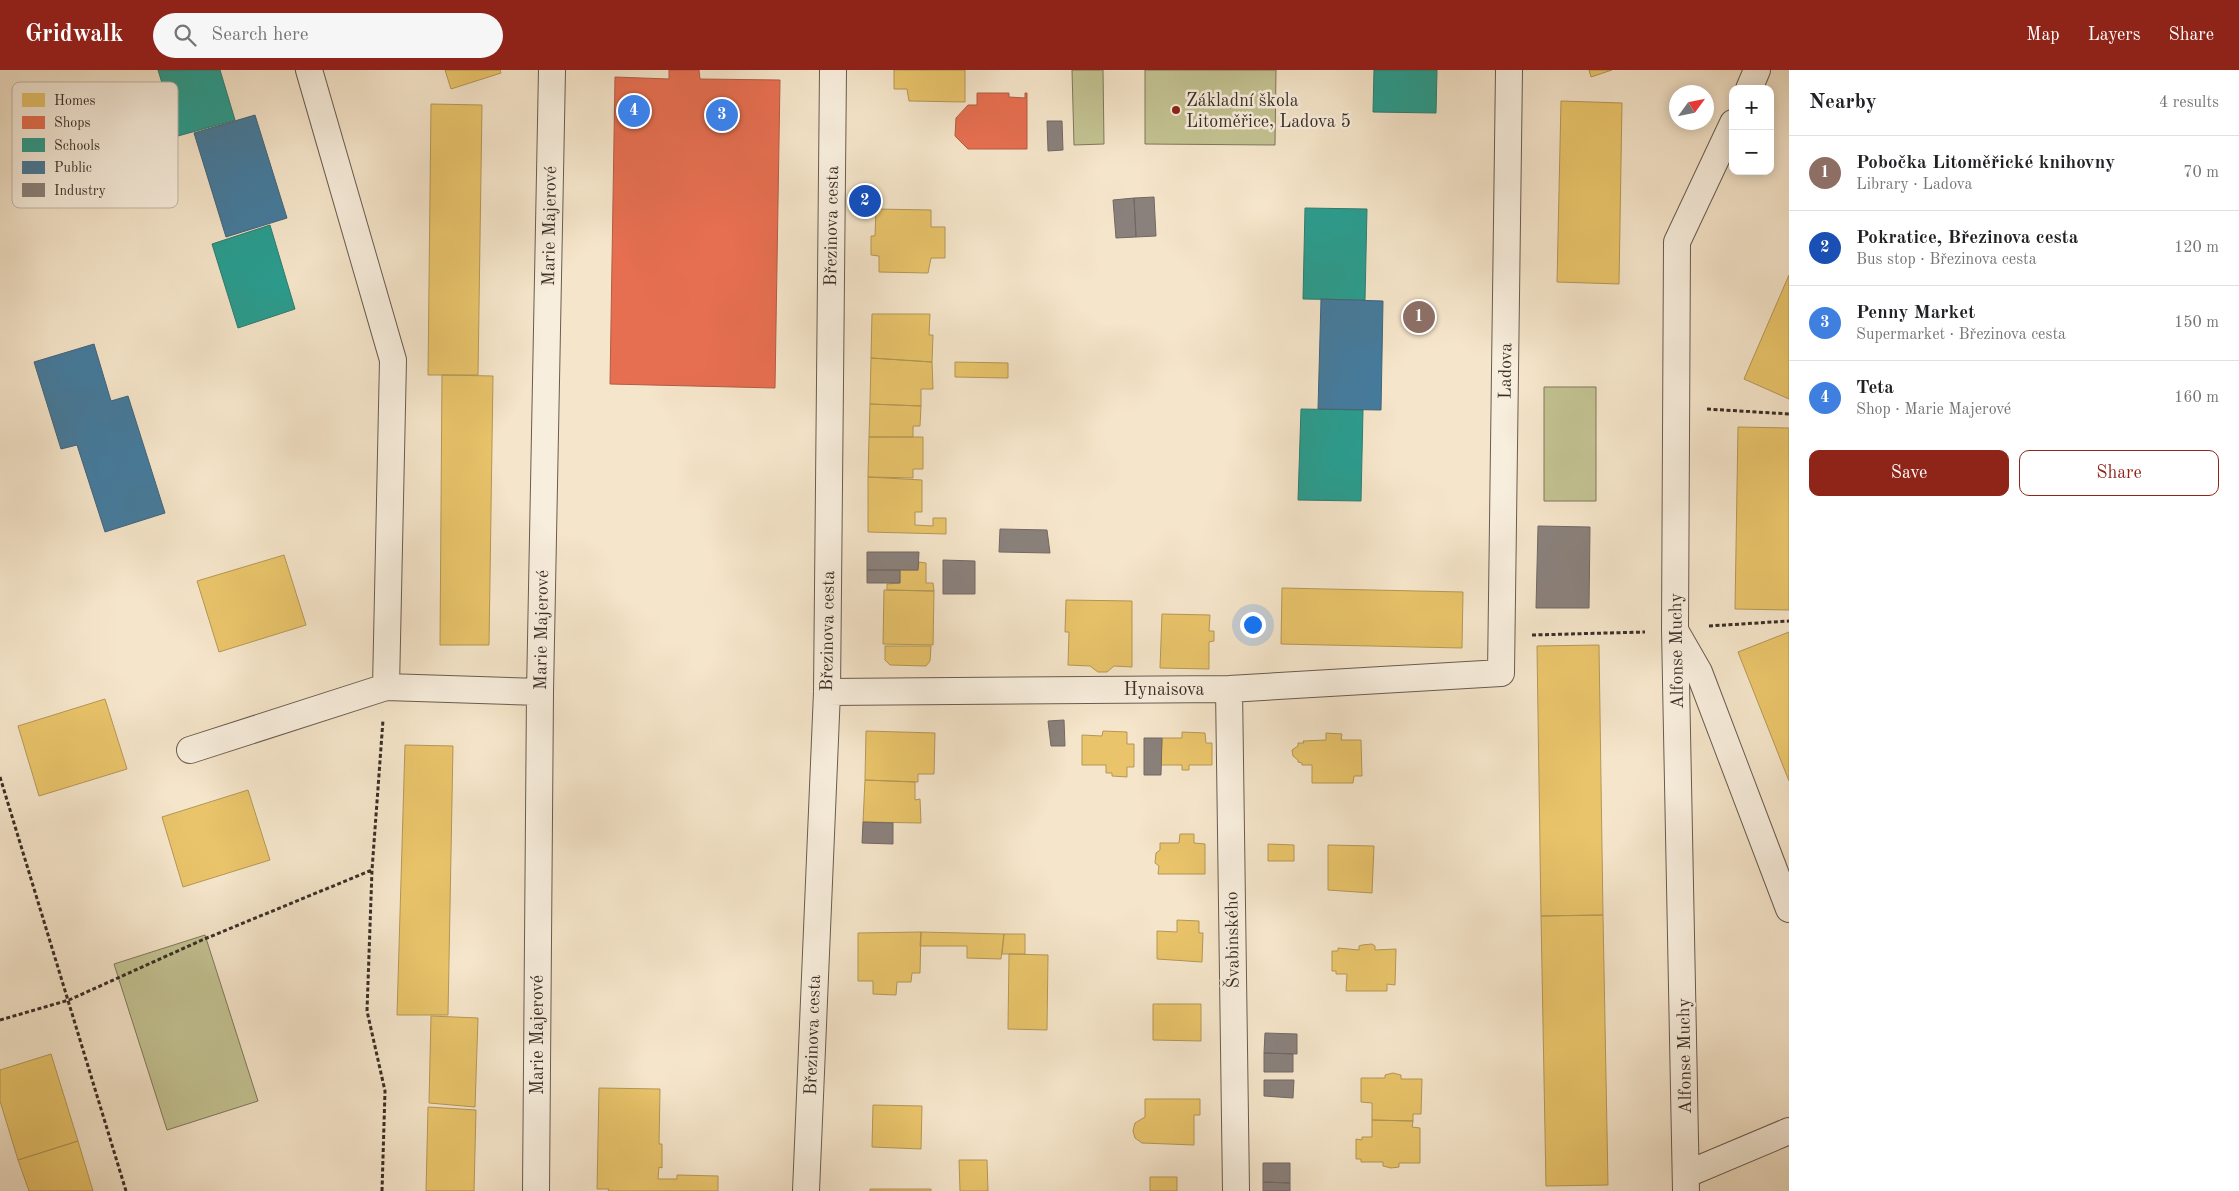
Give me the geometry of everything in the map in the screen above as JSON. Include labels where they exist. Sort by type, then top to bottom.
[{"type":"street","points":[[310,70],[393,360],[386,687]]},
{"type":"street","name":"Marie Majerové","points":[[536,1191],[540,692],[552,70]]},
{"type":"street","name":"Březinova cesta","points":[[806,1191],[827,692],[832,70]]},
{"type":"street","name":"Ladova","points":[[1501,672],[1509,70]]},
{"type":"street","points":[[1751,85],[1757,70]]},
{"type":"street","name":"Alfonse Muchy","points":[[1686,1183],[1674,630],[1677,242],[1730,130]]},
{"type":"street","points":[[1674,630],[1699,672],[1789,909]]},
{"type":"street","name":"Hynaisova","points":[[827,692],[1229,688],[1501,672]]},
{"type":"street","points":[[190,750],[386,687],[540,692]]},
{"type":"street","name":"Švabinského","points":[[1229,688],[1236,1191]]},
{"type":"street","points":[[1686,1183],[1789,1131]]},
{"type":"path","points":[[1676,408],[1789,414]]},
{"type":"path","points":[[1674,630],[1789,621]]},
{"type":"path","points":[[1533,636],[1628,633]]},
{"type":"path","points":[[382,1191],[385,1091],[367,1011],[372,870],[386,687]]},
{"type":"path","points":[[0,777],[126,1191]]},
{"type":"path","points":[[0,1020],[68,1000],[202,940],[372,870]]},
{"type":"shaded area","points":[[1072,70],[1103,70],[1104,144],[1074,145]]},
{"type":"shaded area","points":[[1145,70],[1276,70],[1275,145],[1145,144]]},
{"type":"shaded area","points":[[1544,387],[1596,387],[1596,501],[1544,501]]},
{"type":"shaded area","points":[[205,935],[258,1101],[167,1130],[114,964]]},
{"type":"building: Homes","points":[[445,70],[500,70],[501,73],[451,89]]},
{"type":"building: Homes","points":[[894,70],[965,70],[965,102],[909,101],[907,89],[894,89]]},
{"type":"building: Homes","points":[[1589,70],[1612,70],[1591,77]]},
{"type":"building: Homes","points":[[1561,101],[1622,103],[1619,284],[1557,282]]},
{"type":"building: Homes","points":[[431,104],[482,105],[478,375],[428,375]]},
{"type":"building: Homes","points":[[876,209],[931,210],[931,227],[945,227],[945,258],[931,258],[928,273],[879,272],[879,256],[871,255],[871,236],[875,236]]},
{"type":"building: Homes","points":[[1789,275],[1789,399],[1744,379]]},
{"type":"building: Homes","points":[[872,314],[930,314],[929,335],[933,335],[932,362],[871,358]]},
{"type":"building: Homes","points":[[871,358],[932,362],[933,389],[921,389],[921,406],[870,404]]},
{"type":"building: Homes","points":[[955,362],[1008,363],[1008,378],[955,377]]},
{"type":"building: Homes","points":[[442,375],[493,376],[489,645],[440,645]]},
{"type":"building: Homes","points":[[870,404],[921,406],[920,426],[913,426],[913,437],[869,437]]},
{"type":"building: Homes","points":[[1738,427],[1789,428],[1789,610],[1735,609]]},
{"type":"building: Homes","points":[[869,437],[923,437],[923,469],[913,469],[913,478],[868,477]]},
{"type":"building: Homes","points":[[868,477],[922,480],[922,512],[915,512],[915,525],[933,526],[933,518],[946,518],[946,534],[868,532]]},
{"type":"building: Homes","points":[[284,555],[306,625],[219,652],[197,581]]},
{"type":"building: Homes","points":[[919,562],[926,563],[926,583],[933,583],[934,591],[887,590],[887,584],[900,583],[900,570],[918,570]]},
{"type":"building: Homes","points":[[1282,588],[1463,592],[1462,648],[1281,644]]},
{"type":"building: Homes","points":[[884,590],[934,591],[933,645],[883,644]]},
{"type":"building: Homes","points":[[1066,600],[1132,601],[1132,667],[1114,666],[1107,672],[1098,672],[1090,666],[1068,665],[1069,632],[1065,632]]},
{"type":"building: Homes","points":[[1162,614],[1210,615],[1209,631],[1214,631],[1214,641],[1209,642],[1209,669],[1160,668]]},
{"type":"building: Homes","points":[[1789,632],[1789,781],[1738,652]]},
{"type":"building: Homes","points":[[1599,645],[1603,915],[1541,916],[1537,646]]},
{"type":"building: Homes","points":[[885,646],[931,646],[930,661],[926,666],[890,665],[885,660]]},
{"type":"building: Homes","points":[[105,699],[127,769],[39,796],[18,726]]},
{"type":"building: Homes","points":[[866,731],[935,733],[934,774],[918,774],[918,782],[865,780]]},
{"type":"building: Homes","points":[[1103,731],[1127,732],[1127,744],[1134,744],[1134,767],[1127,767],[1127,777],[1112,776],[1112,773],[1106,773],[1106,765],[1082,765],[1082,735],[1102,736]]},
{"type":"building: Homes","points":[[1182,732],[1205,733],[1206,743],[1212,743],[1212,765],[1189,765],[1189,770],[1182,770],[1182,765],[1161,765],[1162,738],[1182,738]]},
{"type":"building: Homes","points":[[1326,733],[1342,734],[1341,740],[1361,740],[1362,776],[1354,776],[1353,783],[1312,783],[1312,765],[1302,765],[1293,756],[1292,750],[1298,746],[1298,743],[1326,740]]},
{"type":"building: Homes","points":[[405,745],[453,746],[448,1015],[397,1015]]},
{"type":"building: Homes","points":[[865,780],[915,782],[915,800],[920,799],[921,823],[863,822]]},
{"type":"building: Homes","points":[[248,790],[270,860],[183,887],[162,817]]},
{"type":"building: Homes","points":[[1180,834],[1194,834],[1194,843],[1205,844],[1205,874],[1158,874],[1159,866],[1155,863],[1156,853],[1160,850],[1160,843],[1179,843]]},
{"type":"building: Homes","points":[[1268,844],[1294,845],[1294,861],[1268,861]]},
{"type":"building: Homes","points":[[1328,845],[1374,846],[1372,893],[1328,890]]},
{"type":"building: Homes","points":[[1603,915],[1608,1185],[1546,1186],[1541,916]]},
{"type":"building: Homes","points":[[1177,920],[1199,921],[1199,933],[1203,933],[1202,962],[1157,959],[1157,931],[1177,932]]},
{"type":"building: Homes","points":[[921,932],[920,973],[912,973],[911,982],[897,982],[896,995],[873,994],[873,981],[858,981],[858,933]]},
{"type":"building: Homes","points":[[921,932],[1004,934],[1001,959],[967,958],[967,946],[920,946]]},
{"type":"building: Homes","points":[[1004,934],[1025,934],[1025,954],[1002,954]]},
{"type":"building: Homes","points":[[1372,944],[1375,946],[1375,950],[1396,949],[1395,985],[1387,984],[1387,991],[1346,991],[1347,974],[1336,974],[1336,971],[1332,971],[1332,951],[1338,951],[1338,948],[1359,950],[1359,946]]},
{"type":"building: Homes","points":[[1009,954],[1048,955],[1047,1030],[1008,1029]]},
{"type":"building: Homes","points":[[1153,1004],[1201,1004],[1201,1041],[1153,1040]]},
{"type":"building: Homes","points":[[431,1016],[478,1018],[475,1107],[429,1103]]},
{"type":"building: Homes","points":[[51,1054],[78,1141],[18,1160],[0,1101],[0,1070]]},
{"type":"building: Homes","points":[[1393,1073],[1401,1075],[1401,1079],[1422,1079],[1421,1114],[1413,1114],[1413,1121],[1372,1120],[1372,1103],[1361,1102],[1361,1078],[1385,1078],[1385,1075]]},
{"type":"building: Homes","points":[[599,1088],[660,1089],[659,1144],[662,1144],[662,1168],[659,1167],[658,1179],[677,1179],[677,1175],[718,1176],[718,1191],[608,1191],[609,1189],[597,1189]]},
{"type":"building: Homes","points":[[1145,1099],[1200,1099],[1200,1115],[1194,1115],[1194,1145],[1142,1143],[1135,1138],[1133,1131],[1135,1123],[1145,1117]]},
{"type":"building: Homes","points":[[873,1105],[922,1106],[921,1149],[872,1147]]},
{"type":"building: Homes","points":[[428,1107],[476,1110],[474,1191],[426,1191]]},
{"type":"building: Homes","points":[[1372,1120],[1413,1121],[1412,1127],[1420,1128],[1420,1163],[1399,1163],[1399,1167],[1391,1168],[1383,1166],[1383,1162],[1361,1162],[1361,1159],[1356,1159],[1356,1139],[1362,1140],[1362,1137],[1372,1137]]},
{"type":"building: Homes","points":[[78,1141],[93,1191],[29,1191],[18,1160]]},
{"type":"building: Homes","points":[[959,1160],[987,1160],[988,1191],[960,1191]]},
{"type":"building: Homes","points":[[1150,1177],[1177,1177],[1177,1191],[1150,1191]]},
{"type":"building: Homes","points":[[870,1189],[931,1189],[931,1191],[870,1191]]},
{"type":"building: Shops","points":[[669,70],[699,70],[700,79],[780,80],[775,388],[610,384],[615,77],[669,79]]},
{"type":"building: Shops","points":[[977,93],[1009,93],[1009,97],[1025,98],[1025,93],[1027,93],[1027,149],[968,149],[955,136],[956,118],[968,105],[977,105]]},
{"type":"building: Schools","points":[[158,70],[220,70],[235,120],[178,136],[178,82],[162,82]]},
{"type":"building: Schools","points":[[1374,70],[1437,70],[1436,113],[1373,112]]},
{"type":"building: Schools","points":[[1305,208],[1367,209],[1365,300],[1303,299]]},
{"type":"building: Schools","points":[[270,225],[295,309],[238,328],[212,244]]},
{"type":"building: Schools","points":[[1301,409],[1363,410],[1361,501],[1298,500]]},
{"type":"building: Public","points":[[255,115],[287,218],[226,237],[194,133]]},
{"type":"building: Public","points":[[1321,299],[1383,301],[1381,410],[1318,409]]},
{"type":"building: Public","points":[[94,344],[111,401],[128,396],[165,513],[105,532],[77,445],[61,449],[34,362]]},
{"type":"building: Industry","points":[[1047,121],[1062,121],[1063,150],[1048,151]]},
{"type":"building: Industry","points":[[1154,197],[1156,236],[1136,237],[1134,198]]},
{"type":"building: Industry","points":[[1134,198],[1136,237],[1116,238],[1113,200]]},
{"type":"building: Industry","points":[[1538,526],[1590,527],[1589,608],[1536,608]]},
{"type":"building: Industry","points":[[1000,529],[1047,530],[1050,553],[999,552]]},
{"type":"building: Industry","points":[[867,552],[919,552],[918,570],[867,570]]},
{"type":"building: Industry","points":[[943,560],[975,561],[975,594],[943,594]]},
{"type":"building: Industry","points":[[867,570],[900,570],[900,583],[867,583]]},
{"type":"building: Industry","points":[[1064,720],[1065,746],[1051,746],[1048,721]]},
{"type":"building: Industry","points":[[1144,738],[1162,738],[1161,775],[1144,775]]},
{"type":"building: Industry","points":[[863,822],[893,823],[893,844],[862,843]]},
{"type":"building: Industry","points":[[1265,1033],[1297,1034],[1297,1054],[1264,1053]]},
{"type":"building: Industry","points":[[1264,1053],[1293,1054],[1293,1072],[1264,1072]]},
{"type":"building: Industry","points":[[1264,1080],[1294,1080],[1293,1098],[1264,1096]]},
{"type":"building: Industry","points":[[1263,1163],[1290,1163],[1290,1183],[1263,1182]]},
{"type":"building: Industry","points":[[1263,1182],[1290,1183],[1290,1191],[1263,1191]]},
{"type":"place","name":"Základní škola Litoměřice, Ladova 5","points":[[1176,110]]},
{"type":"place","name":"Teta","points":[[634,111]]},
{"type":"place","name":"Penny Market","points":[[722,115]]},
{"type":"place","name":"Pokratice, Březinova cesta","points":[[865,201]]},
{"type":"place","name":"Pobočka Litoměřické knihovny","points":[[1419,317]]}]
